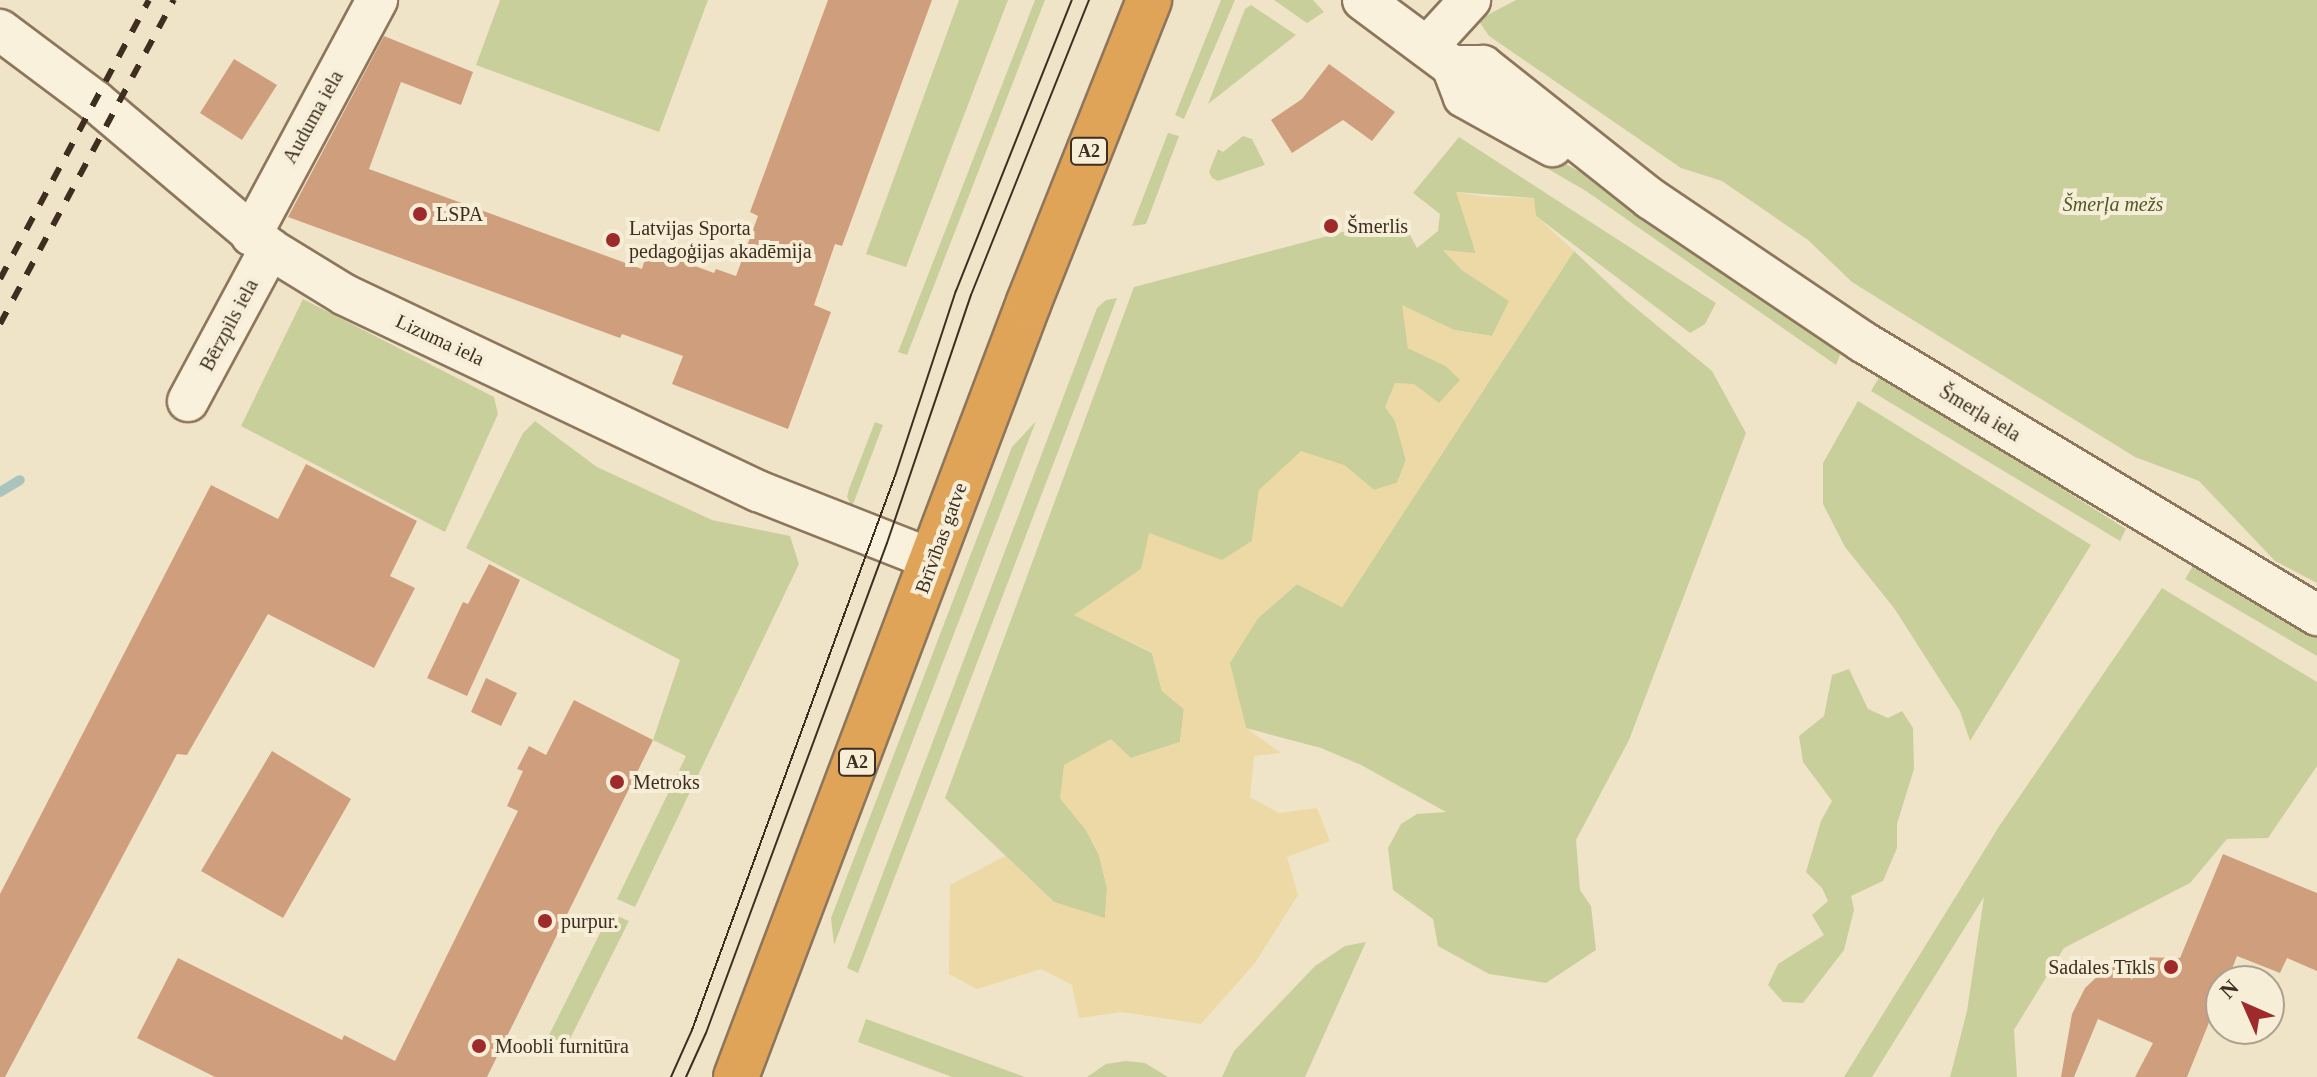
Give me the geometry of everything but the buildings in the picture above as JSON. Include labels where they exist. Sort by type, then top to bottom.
[{"type":"highway","name":"Brīvības gatve","points":[[736,1077],[1029,302],[1149,0]]},
{"type":"street","name":"Auduma iela","points":[[261,242],[377,0]]},
{"type":"street","name":"Šmerļa iela","points":[[1363,0],[1439,57],[1464,97],[1651,199],[1863,342],[2317,615]]},
{"type":"street","points":[[1439,57],[1470,0]]},
{"type":"street","name":"Lizuma iela","points":[[0,30],[95,101],[261,242],[345,295],[758,491],[933,560]]},
{"type":"street","name":"Bērzpils iela","points":[[188,401],[261,242]]},
{"type":"green space","points":[[500,0],[708,0],[659,132],[476,65]]},
{"type":"green space","points":[[959,0],[1008,0],[906,267],[866,254]]},
{"type":"green space","points":[[1035,0],[1045,0],[907,355],[898,352]]},
{"type":"green space","points":[[1221,0],[1235,0],[1184,119],[1175,115]]},
{"type":"green space","points":[[1274,0],[1313,0],[1324,12],[1307,23]]},
{"type":"green space","name":"Šmerļa mežs","points":[[1516,0],[2317,0],[2317,583],[2275,561],[2199,481],[2135,457],[1852,282],[1808,240],[1722,181],[1681,168],[1489,36],[1478,20]]},
{"type":"green space","points":[[1251,5],[1296,35],[1208,104],[1245,9]]},
{"type":"green space","points":[[1499,127],[1593,179],[1835,346],[1840,355],[1836,365],[1586,191],[1493,137]]},
{"type":"green space","points":[[1168,133],[1179,136],[1146,224],[1132,226]]},
{"type":"green space","points":[[1243,136],[1252,139],[1265,165],[1218,181],[1212,178],[1209,172],[1218,149],[1223,152]]},
{"type":"green space","points":[[1459,137],[1716,303],[1705,324],[1690,333],[1536,216],[1533,198],[1457,192],[1476,254],[1444,251],[1462,270],[1510,301],[1492,336],[1454,330],[1403,306],[1408,348],[1446,366],[1461,380],[1439,404],[1414,385],[1395,420],[1406,460],[1397,483],[1374,490],[1344,465],[1259,490],[1252,541],[1222,561],[1141,569],[1075,615],[1152,653],[1162,691],[1184,709],[1180,742],[1131,758],[1060,798],[1086,830],[1099,855],[1107,888],[1105,919],[1054,902],[945,798],[1134,287],[1400,217],[1417,248],[1438,231],[1440,214],[1413,193]]},
{"type":"green space","points":[[1574,251],[1626,300],[1712,371],[1746,433],[1629,740],[1576,840],[1580,890],[1591,906],[1596,950],[1546,983],[1489,974],[1438,946],[1433,919],[1393,890],[1388,848],[1401,824],[1417,814],[1446,812],[1361,765],[1321,748],[1246,728],[1229,663],[1258,618],[1297,584],[1342,607]]},
{"type":"green space","points":[[1117,298],[858,973],[847,968],[1097,308],[1106,300]]},
{"type":"green space","points":[[303,299],[494,397],[498,414],[445,532],[241,426]]},
{"type":"green space","points":[[1881,374],[2126,529],[2120,541],[1871,391]]},
{"type":"green space","points":[[1858,401],[2091,545],[1970,741],[1960,711],[1894,608],[1845,547],[1823,504],[1823,463]]},
{"type":"green space","points":[[535,421],[597,467],[712,520],[790,536],[799,564],[635,907],[617,899],[686,756],[653,740],[680,660],[466,548],[523,433]]},
{"type":"green space","points":[[1036,421],[834,945],[831,918],[1012,447]]},
{"type":"green space","points":[[875,422],[883,425],[852,507],[847,497],[849,489]]},
{"type":"green space","points":[[2193,566],[2317,636],[2317,656],[2185,579]]},
{"type":"green space","points":[[2162,588],[2317,682],[2317,766],[2268,838],[2227,839],[2190,883],[2064,948],[2014,1030],[2017,1077],[1950,1077],[1967,1011],[1984,897],[1872,1077],[1844,1077],[2000,825]]},
{"type":"green space","points":[[1849,669],[1868,709],[1888,718],[1902,711],[1913,728],[1914,769],[1897,824],[1897,848],[1883,881],[1851,896],[1854,910],[1844,950],[1803,1003],[1783,1002],[1768,985],[1778,964],[1824,935],[1812,915],[1828,901],[1822,888],[1806,872],[1821,821],[1832,801],[1803,762],[1799,736],[1824,716],[1832,675]]},
{"type":"green space","points":[[610,913],[629,921],[564,1051],[545,1043]]},
{"type":"green space","points":[[1366,942],[1305,1077],[1222,1077],[1234,1051],[1315,966],[1345,946]]},
{"type":"green space","points":[[866,1019],[1025,1077],[952,1077],[858,1042]]},
{"type":"green space","points":[[1126,1061],[1145,1063],[1168,1077],[1087,1077],[1106,1064]]},
{"type":"sand","points":[[1456,192],[1487,197],[1534,198],[1536,216],[1574,251],[1342,607],[1297,584],[1258,618],[1230,663],[1246,728],[1281,753],[1254,756],[1250,797],[1279,813],[1317,808],[1330,841],[1287,857],[1298,895],[1255,963],[1201,1024],[1122,1012],[1079,1018],[1072,985],[1041,969],[977,989],[949,974],[950,885],[1005,856],[1054,902],[1105,918],[1107,888],[1099,855],[1086,830],[1060,798],[1064,765],[1111,739],[1131,758],[1180,742],[1184,709],[1162,691],[1152,652],[1074,615],[1141,569],[1149,533],[1222,560],[1252,541],[1259,490],[1301,451],[1344,465],[1374,490],[1397,483],[1406,460],[1395,421],[1385,407],[1395,383],[1414,384],[1439,403],[1460,380],[1446,366],[1408,348],[1402,305],[1454,330],[1492,336],[1509,301],[1462,270],[1443,250],[1476,253]]},
{"type":"waterway","points":[[0,492],[20,480]]},
{"type":"tram line","points":[[671,1077],[692,1030],[895,476],[956,291],[1072,0]]},
{"type":"tram line","points":[[686,1077],[706,1033],[887,543],[971,295],[1089,0]]},
{"type":"railway","points":[[0,279],[149,0]]},
{"type":"railway","points":[[0,324],[174,0]]},
{"type":"place","name":"LSPA","points":[[420,214]]},
{"type":"place","name":"Šmerlis","points":[[1331,226]]},
{"type":"place","name":"Latvijas Sporta pedagoģijas akadēmija","points":[[613,240]]},
{"type":"place","name":"Metroks","points":[[617,782]]},
{"type":"place","name":"purpur.","points":[[545,921]]},
{"type":"place","name":"Sadales Tīkls","points":[[2171,967]]},
{"type":"place","name":"Moobli furnitūra","points":[[479,1046]]}]
